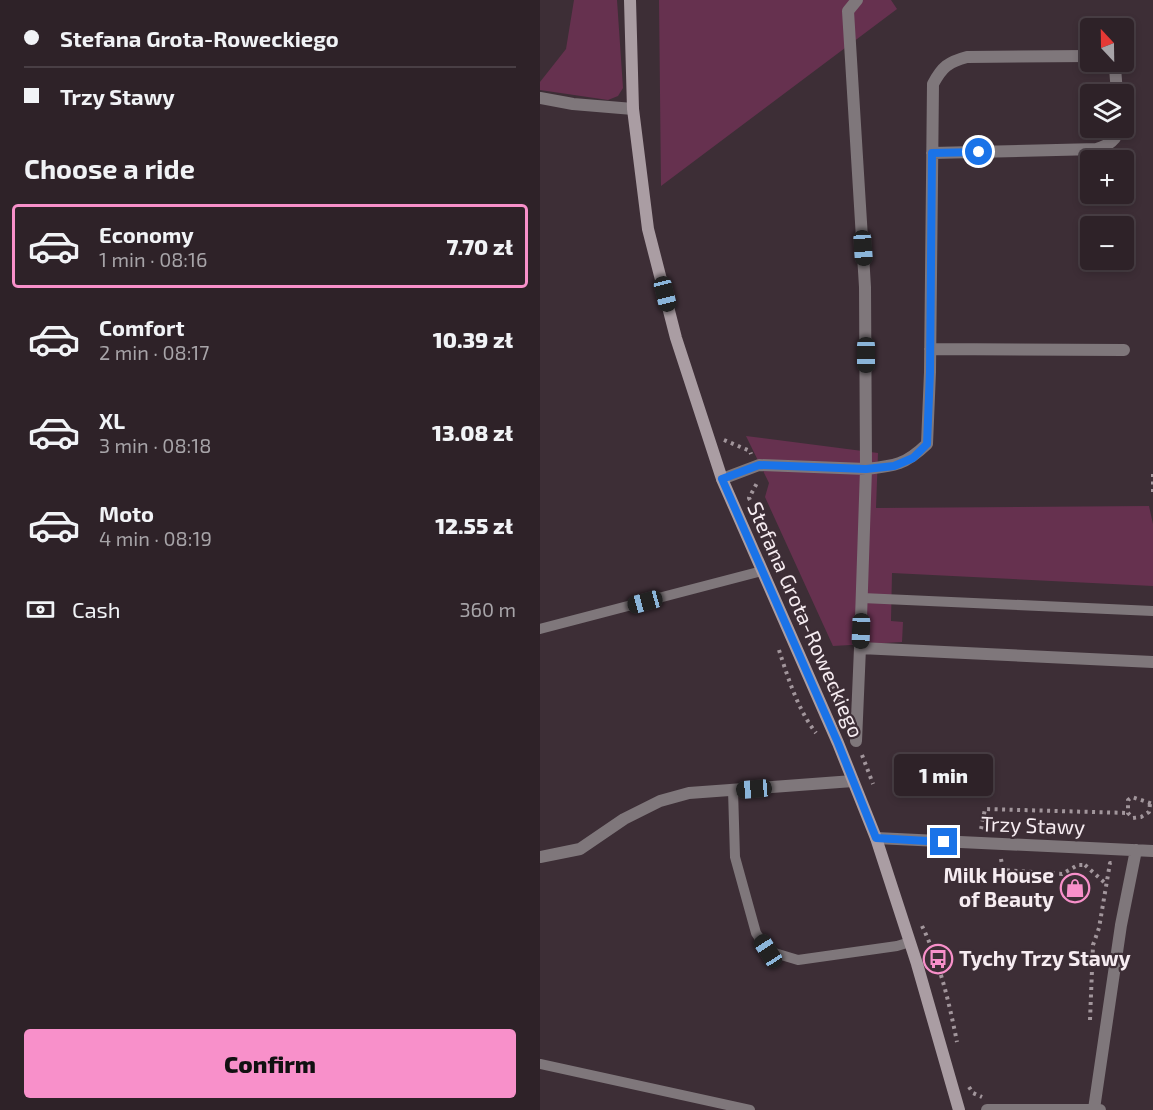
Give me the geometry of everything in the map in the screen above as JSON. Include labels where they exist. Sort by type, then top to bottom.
[{"type":"street","name":"Stefana Grota-Roweckiego","points":[[630,0],[633,109],[648,230],[676,338],[722,479],[876,838],[910,942],[959,1110]]},
{"type":"street","name":"Stefana Grota-Roweckiego","points":[[856,741],[866,469],[865,287],[848,10],[857,0]]},
{"type":"street","points":[[722,479],[756,466],[866,469],[894,466],[913,458],[927,444],[933,84],[939,72],[952,61],[967,57],[1080,56]]},
{"type":"street","points":[[540,98],[573,104],[633,109]]},
{"type":"street","points":[[932,153],[1097,149],[1109,144],[1114,138]]},
{"type":"street","points":[[930,350],[1124,351]]},
{"type":"street","name":"Stefana Grota-Roweckiego","points":[[860,648],[1153,662]]},
{"type":"street","points":[[540,856],[580,849],[624,819],[660,801],[689,793],[853,781]]},
{"type":"street","name":"Trzy Stawy","points":[[876,838],[1153,851]]},
{"type":"street","points":[[1094,1109],[1121,925],[1136,850]]},
{"type":"street","points":[[987,1110],[1100,1110]]},
{"type":"lane","points":[[540,629],[762,571]]},
{"type":"lane","points":[[862,598],[1153,611]]},
{"type":"lane","points":[[732,790],[735,857],[756,933],[768,951],[798,960],[897,946],[910,942]]},
{"type":"lane","points":[[540,1064],[750,1110]]},
{"type":"path","points":[[722,439],[750,451],[760,476],[749,498],[754,508]]},
{"type":"path","points":[[1153,474],[1153,494]]},
{"type":"path","points":[[768,540],[845,713]]},
{"type":"path","points":[[971,829],[982,829],[985,809],[1128,813],[1133,818],[1142,817],[1149,812],[1152,804],[1132,796],[1128,800],[1128,813]]},
{"type":"path","points":[[993,858],[1001,858],[1003,870],[1062,874],[1078,865],[1094,864]]},
{"type":"path","points":[[1089,1027],[1093,945],[1099,928],[1110,863]]},
{"type":"path","points":[[1102,864],[1133,864]]},
{"type":"path","points":[[1085,865],[1106,885]]},
{"type":"shaded area","points":[[574,0],[617,0],[623,88],[618,96],[608,100],[540,90],[540,82],[566,49]]},
{"type":"shaded area","points":[[659,0],[891,0],[897,9],[661,186]]},
{"type":"shaded area","points":[[746,436],[878,453],[876,508],[1149,506],[1153,524],[1153,586],[892,573],[891,621],[903,622],[902,642],[833,646],[765,497],[769,483]]},
{"type":"place","name":"Milk House of Beauty","points":[[1075,888]]},
{"type":"place","name":"Tychy Trzy Stawy","points":[[938,959]]},
{"type":"route","points":[[944,842],[876,838],[838,743],[722,479],[759,465],[866,469],[894,466],[913,458],[927,444],[932,153],[979,152]]}]
